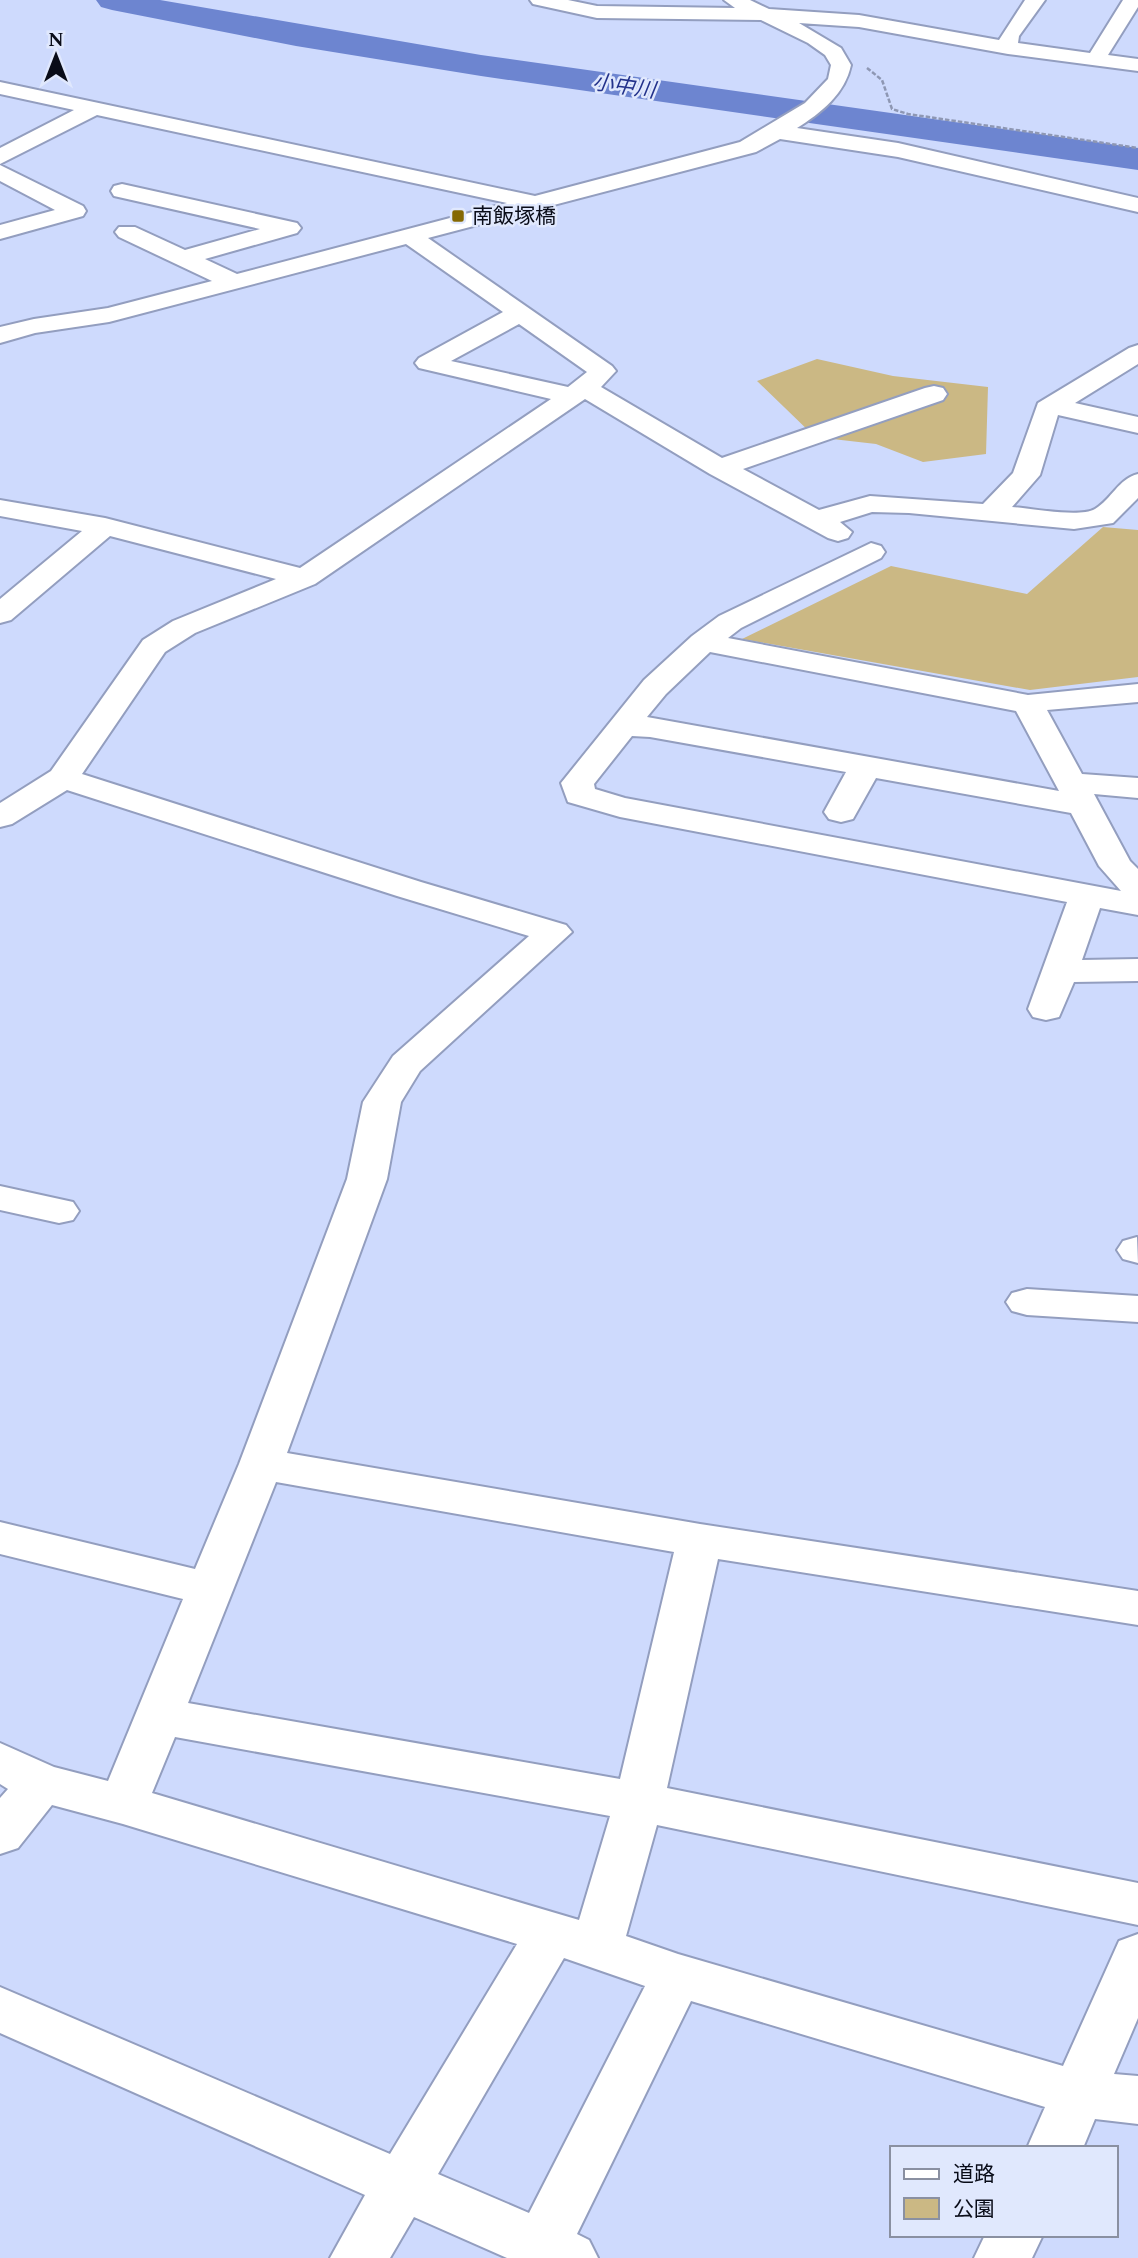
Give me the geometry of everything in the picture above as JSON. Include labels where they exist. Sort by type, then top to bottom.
[{"type":"street","points":[[540,0],[577,9],[633,6],[859,21],[1008,48],[1138,65]]},
{"type":"street","points":[[0,335],[34,326],[109,315],[748,147],[785,127],[823,97],[840,80],[842,65],[834,51],[734,0]]},
{"type":"street","points":[[1095,60],[1133,0]]},
{"type":"street","points":[[1008,48],[1009,36],[1029,1]]},
{"type":"street","points":[[0,88],[537,203]]},
{"type":"street","points":[[0,157],[93,109]]},
{"type":"street","points":[[785,127],[1138,205]]},
{"type":"street","points":[[0,172],[75,211],[5,227]]},
{"type":"street","points":[[121,191],[289,228],[183,258]]},
{"type":"street","points":[[207,210],[127,232],[234,282]]},
{"type":"street","points":[[0,817],[62,778],[154,646],[184,627],[305,578],[578,392],[603,371],[408,235]]},
{"type":"street","points":[[520,313],[428,363],[578,392],[817,520],[870,552],[730,622],[703,642],[655,687],[621,726],[578,783],[580,796],[620,807],[1138,905]]},
{"type":"street","points":[[990,513],[1026,475],[1047,409],[1138,353]]},
{"type":"street","points":[[720,468],[934,394]]},
{"type":"street","points":[[1052,406],[1138,425]]},
{"type":"street","points":[[817,520],[870,504],[909,505],[1074,521],[1103,517],[1138,482]]},
{"type":"street","points":[[0,508],[105,526],[305,578]]},
{"type":"street","points":[[0,614],[105,526]]},
{"type":"street","points":[[703,642],[1028,704],[1138,693]]},
{"type":"street","points":[[1028,704],[1079,794],[1131,875]]},
{"type":"street","points":[[621,726],[649,727],[865,768],[1079,794],[1138,788]]},
{"type":"street","points":[[841,811],[865,768]]},
{"type":"street","points":[[62,778],[409,889],[554,932],[406,1064],[382,1102],[367,1179],[261,1464],[123,1804]]},
{"type":"street","points":[[1046,1009],[1087,895]]},
{"type":"street","points":[[1060,971],[1138,970]]},
{"type":"street","points":[[0,1198],[59,1211]]},
{"type":"street","points":[[1027,1303],[1138,1309]]},
{"type":"street","points":[[261,1464],[700,1540],[1138,1608]]},
{"type":"street","points":[[0,1538],[211,1588]]},
{"type":"street","points":[[359,2258],[403,2187],[574,1940],[639,1802],[700,1540]]},
{"type":"street","points":[[159,1716],[639,1802],[1138,1904]]},
{"type":"street","points":[[0,1834],[21,1773],[574,1940],[677,1975],[1080,2094],[1138,2100]]},
{"type":"street","points":[[1056,2146],[1138,1956]]},
{"type":"street","points":[[0,2010],[555,2251],[677,1975]]},
{"type":"street","points":[[1003,2258],[1013,2237]]},
{"type":"path","points":[[842,65],[867,68],[876,72],[887,86],[892,109],[908,114],[1138,148]]},
{"type":"green space","points":[[817,359],[893,376],[988,387],[986,454],[923,462],[876,444],[815,437],[757,381]]},
{"type":"green space","points":[[1103,527],[1138,530],[1138,677],[1030,690],[742,639],[891,566],[1027,594]]},
{"type":"waterway","name":"小中川","points":[[112,0],[204,19],[481,66],[1138,159]]},
{"type":"place","name":"南飯塚橋","points":[[458,216]]}]
